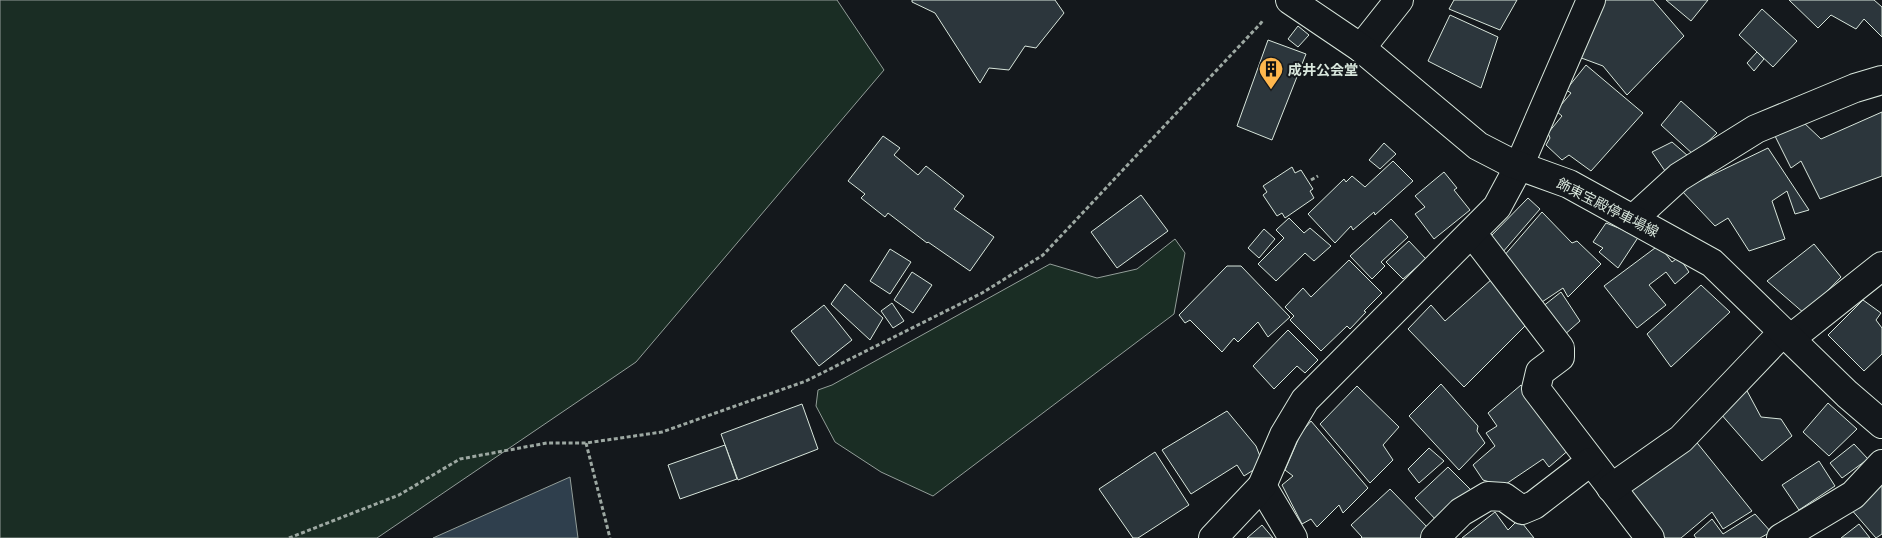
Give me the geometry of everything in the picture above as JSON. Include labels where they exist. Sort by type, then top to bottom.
[{"type":"street","name":"飾東宝殿停車場線","points":[[1290,0],[1361,48],[1478,146],[1520,166],[1569,184],[1712,262],[1847,394],[1882,424]]},
{"type":"street","points":[[1361,48],[1399,0]]},
{"type":"street","points":[[1214,538],[1262,486],[1284,434],[1306,400],[1497,207],[1520,166],[1591,0]]},
{"type":"street","points":[[1633,220],[1679,176],[1756,129],[1855,88],[1882,80]]},
{"type":"street","points":[[1472,233],[1560,348],[1560,357],[1540,372],[1536,389],[1650,538]]},
{"type":"street","points":[[1611,488],[1681,439],[1787,336],[1882,266]]},
{"type":"street","points":[[1436,538],[1462,512],[1488,496],[1504,498],[1522,510],[1534,505],[1590,462]]},
{"type":"street","points":[[1781,538],[1853,495],[1882,464]]},
{"type":"street","points":[[1262,486],[1293,538]]},
{"type":"path","points":[[290,538],[399,495],[460,459],[547,443],[586,443],[662,432],[806,381],[982,293],[1043,255],[1261,23],[1264,16]]},
{"type":"path","points":[[1311,180],[1318,176]]},
{"type":"path","points":[[586,443],[610,538]]},
{"type":"green space","points":[[0,0],[837,0],[884,70],[636,362],[377,538],[0,538]]},
{"type":"green space","points":[[1175,239],[1185,253],[1174,314],[933,496],[881,472],[835,442],[816,406],[818,390],[832,385],[1050,264],[1097,278],[1137,269]]},
{"type":"water","points":[[570,477],[578,538],[433,538]]},
{"type":"building","points":[[912,0],[1055,0],[1064,13],[1036,48],[1025,46],[1009,70],[989,68],[980,83],[935,13],[912,2]]},
{"type":"building","points":[[1454,0],[1517,0],[1500,30],[1449,9]]},
{"type":"building","points":[[1597,0],[1653,0],[1684,36],[1627,95],[1603,66],[1576,56]]},
{"type":"building","points":[[1666,0],[1708,0],[1691,21]]},
{"type":"building","points":[[1789,0],[1874,0],[1882,7],[1882,37],[1864,19],[1856,29],[1831,15],[1818,28]]},
{"type":"building","points":[[1762,9],[1797,41],[1773,67],[1739,35]]},
{"type":"building","points":[[1450,15],[1498,37],[1481,88],[1428,61]]},
{"type":"building","points":[[1298,26],[1309,35],[1298,47],[1288,39]]},
{"type":"building","name":"成井公会堂","points":[[1268,40],[1306,54],[1272,140],[1237,126]]},
{"type":"building","points":[[1757,52],[1764,59],[1754,71],[1747,63]]},
{"type":"building","points":[[1586,65],[1643,113],[1591,171],[1569,155],[1562,160],[1546,145],[1550,138],[1548,133],[1562,116],[1556,111],[1571,93],[1566,90]]},
{"type":"building","points":[[1681,101],[1717,133],[1694,155],[1661,125]]},
{"type":"building","points":[[1882,112],[1882,176],[1820,199],[1801,161],[1791,168],[1773,132],[1802,121],[1821,139]]},
{"type":"building","points":[[883,136],[900,148],[894,155],[918,175],[926,166],[964,196],[954,209],[994,237],[970,271],[927,243],[888,213],[885,217],[861,198],[865,194],[848,181]]},
{"type":"building","points":[[1672,142],[1688,156],[1665,171],[1652,152]]},
{"type":"building","points":[[1384,143],[1396,154],[1380,169],[1369,160]]},
{"type":"building","points":[[1768,148],[1809,210],[1795,214],[1787,191],[1772,201],[1785,239],[1749,251],[1728,218],[1715,226],[1681,190]]},
{"type":"building","points":[[1393,161],[1413,181],[1375,215],[1374,212],[1353,230],[1351,226],[1335,243],[1308,214],[1344,179],[1346,182],[1352,176],[1365,187]]},
{"type":"building","points":[[1292,167],[1295,173],[1301,170],[1313,189],[1310,191],[1314,198],[1285,218],[1282,213],[1277,216],[1263,195],[1267,192],[1263,186]]},
{"type":"building","points":[[1444,172],[1457,188],[1454,190],[1470,210],[1434,239],[1415,214],[1425,207],[1415,196]]},
{"type":"building","points":[[1141,195],[1168,231],[1117,268],[1091,232]]},
{"type":"building","points":[[1528,198],[1540,209],[1502,253],[1491,236]]},
{"type":"building","points":[[1542,212],[1572,243],[1577,241],[1601,264],[1568,297],[1563,288],[1539,304],[1503,257]]},
{"type":"building","points":[[1289,218],[1304,233],[1310,228],[1331,246],[1314,261],[1305,253],[1276,281],[1258,264],[1284,238],[1276,230]]},
{"type":"building","points":[[1391,219],[1408,237],[1381,262],[1385,266],[1372,279],[1350,256]]},
{"type":"building","points":[[1606,223],[1639,236],[1618,268],[1599,252],[1603,248],[1593,242]]},
{"type":"building","points":[[1264,229],[1275,239],[1259,258],[1248,248]]},
{"type":"building","points":[[1409,241],[1426,259],[1403,279],[1386,262]]},
{"type":"building","points":[[1814,244],[1841,277],[1805,314],[1767,281]]},
{"type":"building","points":[[1659,245],[1672,262],[1679,257],[1689,272],[1675,284],[1666,272],[1649,285],[1666,305],[1637,328],[1604,286]]},
{"type":"building","points":[[890,249],[911,262],[890,294],[870,281]]},
{"type":"building","points":[[1349,260],[1382,293],[1350,329],[1347,326],[1321,351],[1290,320],[1294,316],[1285,307],[1303,288],[1311,297]]},
{"type":"building","points":[[1227,266],[1241,266],[1290,317],[1268,337],[1258,322],[1238,342],[1234,338],[1222,352],[1190,320],[1185,323],[1179,315]]},
{"type":"building","points":[[912,272],[932,285],[913,313],[894,300]]},
{"type":"building","points":[[1492,279],[1526,325],[1464,387],[1408,329],[1431,305],[1445,321]]},
{"type":"building","points":[[845,284],[883,318],[870,340],[831,304]]},
{"type":"building","points":[[1701,285],[1730,312],[1671,367],[1647,334]]},
{"type":"building","points":[[1561,292],[1580,321],[1563,336],[1542,307]]},
{"type":"building","points":[[1863,300],[1881,313],[1876,320],[1882,328],[1882,354],[1864,371],[1828,335]]},
{"type":"building","points":[[892,303],[904,321],[893,328],[881,311]]},
{"type":"building","points":[[824,305],[852,340],[819,366],[791,331]]},
{"type":"building","points":[[1288,330],[1318,360],[1305,373],[1297,366],[1274,389],[1253,366]]},
{"type":"building","points":[[1441,384],[1478,426],[1477,431],[1485,443],[1459,470],[1409,416]]},
{"type":"building","points":[[1521,385],[1571,448],[1549,467],[1543,459],[1503,486],[1483,480],[1473,465],[1495,446],[1486,433],[1497,426],[1488,413]]},
{"type":"building","points":[[1357,386],[1399,427],[1383,445],[1393,460],[1370,483],[1320,424]]},
{"type":"building","points":[[1746,389],[1761,417],[1781,419],[1792,436],[1762,461],[1720,413]]},
{"type":"building","points":[[1828,403],[1857,429],[1829,456],[1803,432]]},
{"type":"building","points":[[802,404],[818,449],[738,480],[721,434]]},
{"type":"building","points":[[1227,411],[1256,446],[1263,464],[1244,476],[1237,465],[1191,494],[1162,450]]},
{"type":"building","points":[[1311,421],[1368,488],[1343,513],[1339,505],[1317,527],[1311,519],[1302,524],[1282,485],[1293,476],[1285,470],[1301,433]]},
{"type":"building","points":[[1694,439],[1752,511],[1723,529],[1712,512],[1681,538],[1665,538],[1626,492]]},
{"type":"building","points":[[1854,444],[1868,459],[1842,478],[1830,463]]},
{"type":"building","points":[[725,445],[737,479],[680,499],[668,465]]},
{"type":"building","points":[[1429,448],[1444,461],[1419,483],[1408,469]]},
{"type":"building","points":[[1155,452],[1189,505],[1138,538],[1133,538],[1099,489]]},
{"type":"building","points":[[1819,461],[1835,486],[1799,510],[1782,485]]},
{"type":"building","points":[[1448,467],[1472,491],[1439,523],[1415,498]]},
{"type":"building","points":[[1882,480],[1882,534],[1876,538],[1850,508]]},
{"type":"building","points":[[1390,489],[1430,530],[1422,538],[1361,538],[1351,525]]},
{"type":"building","points":[[1495,512],[1508,530],[1519,519],[1534,538],[1462,538]]},
{"type":"building","points":[[1755,514],[1771,532],[1760,538],[1696,538],[1694,535],[1712,519],[1723,534]]},
{"type":"building","points":[[1859,524],[1870,538],[1841,538]]},
{"type":"building","points":[[1262,525],[1273,538],[1247,538]]},
{"type":"place","name":"成井公会堂","points":[[1271,90]]}]
